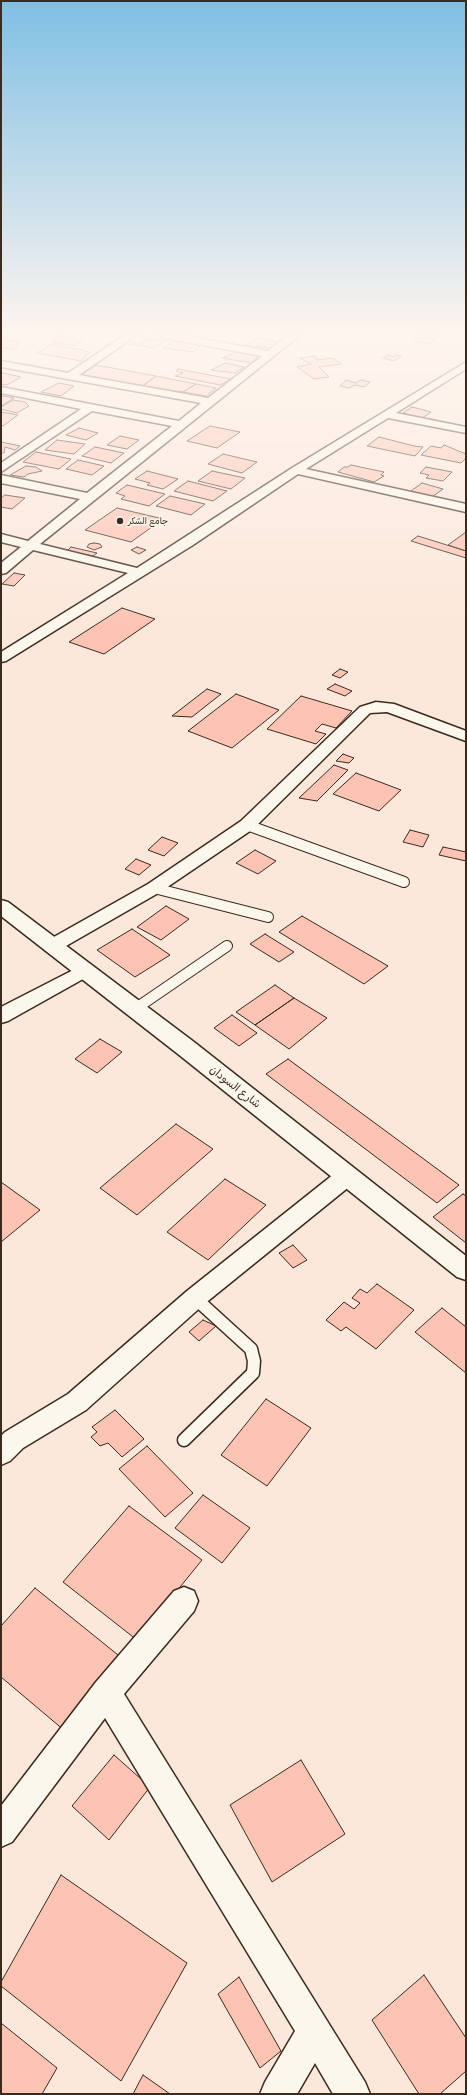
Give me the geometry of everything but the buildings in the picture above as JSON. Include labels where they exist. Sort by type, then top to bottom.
[{"type":"main road","name":"شارع السودان","points":[[1,906],[135,1009],[466,1270]]},
{"type":"street","points":[[1,468],[53,433]]},
{"type":"street","points":[[1,570],[89,498],[173,433]]},
{"type":"street","points":[[1,658],[139,572],[296,470],[358,433]]},
{"type":"street","points":[[296,470],[466,508]]},
{"type":"street","points":[[1,479],[89,498]]},
{"type":"street","points":[[1,538],[139,572]]},
{"type":"street","points":[[52,946],[154,888],[247,825],[365,710],[376,707],[389,707],[466,736]]},
{"type":"street","points":[[1,1016],[85,970]]},
{"type":"street","points":[[5,1441],[77,1402],[195,1298],[347,1176]]},
{"type":"street","points":[[1,1831],[106,1692],[184,1601]]},
{"type":"street","points":[[106,1692],[353,2094]]},
{"type":"street","points":[[277,2094],[314,2032]]},
{"type":"lane","points":[[247,825],[404,882]]},
{"type":"lane","points":[[154,888],[268,917]]},
{"type":"lane","points":[[135,1009],[227,946]]},
{"type":"lane","points":[[184,1440],[253,1373],[254,1361],[251,1349],[195,1298]]},
{"type":"place","name":"جامع الشكر","points":[[120,521]]}]
